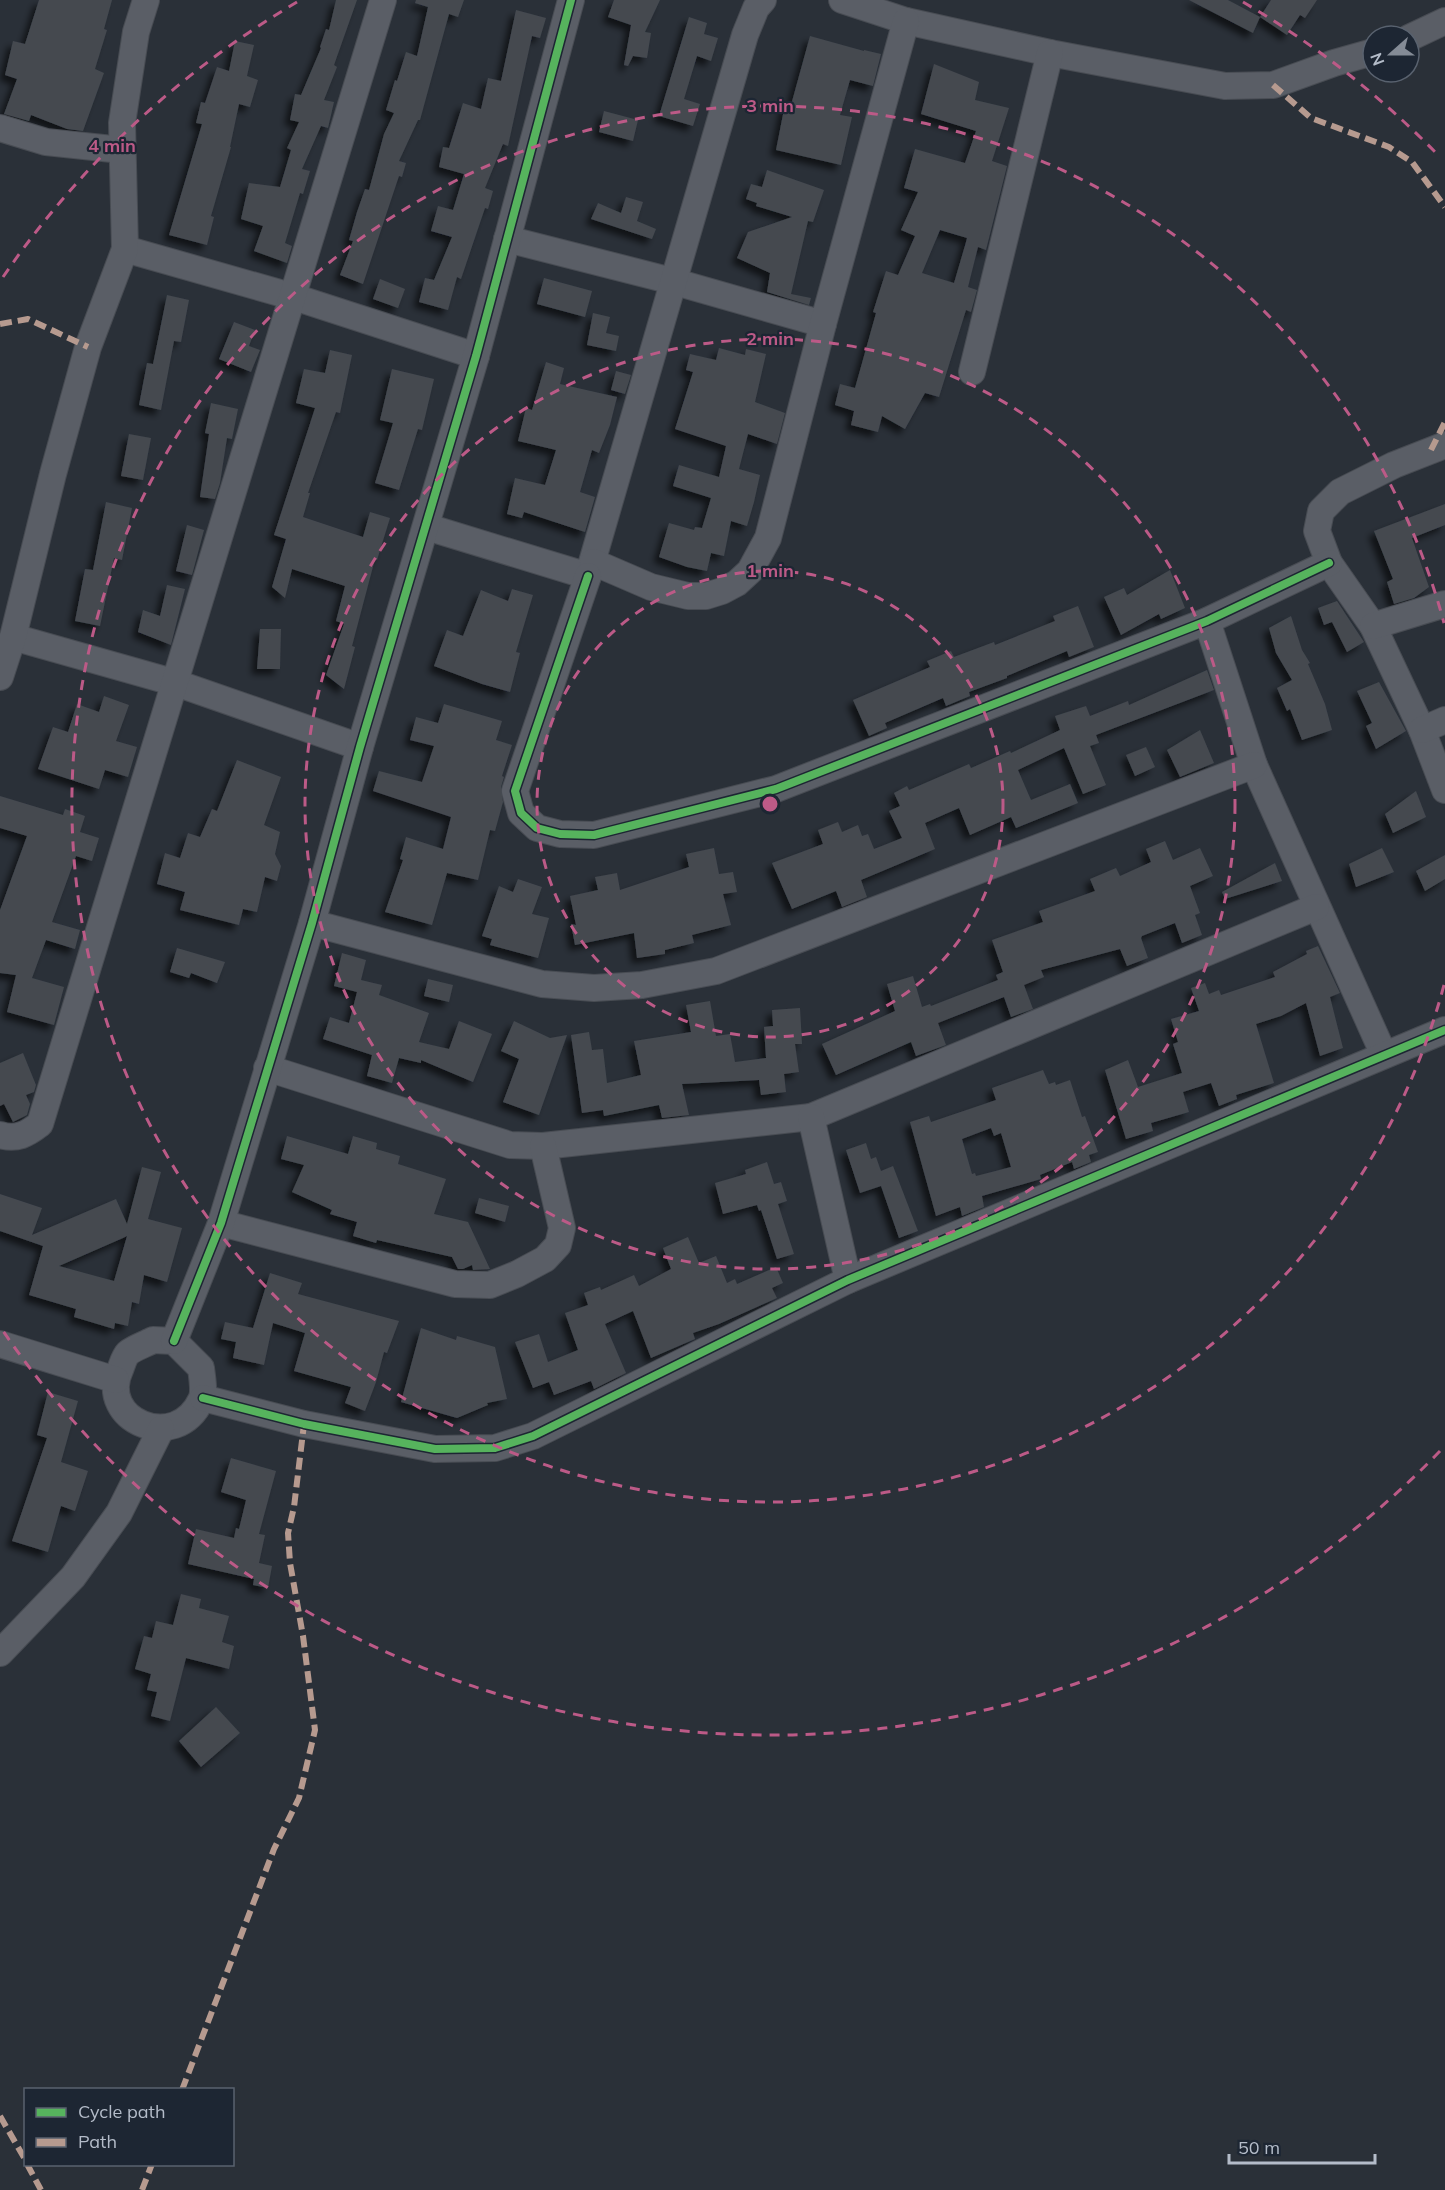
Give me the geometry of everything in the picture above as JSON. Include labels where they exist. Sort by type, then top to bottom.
[{"type":"street","points":[[0,677],[13,637],[53,474],[88,346],[126,249],[122,123],[136,32],[146,0]]},
{"type":"street","points":[[0,1136],[26,1136],[40,1124],[383,0]]},
{"type":"street","points":[[174,1341],[221,1223],[312,923],[360,747],[476,356],[571,0]]},
{"type":"street","points":[[763,0],[756,8],[745,35],[590,569],[514,791],[521,813],[537,828],[560,834],[594,835],[776,789],[1208,621],[1329,563]]},
{"type":"street","points":[[842,0],[906,21],[1050,53],[1225,86],[1273,85],[1361,55]]},
{"type":"street","points":[[427,527],[688,596],[706,596],[722,591],[737,583],[750,571],[768,538],[823,324],[906,21]]},
{"type":"street","points":[[1421,32],[1445,21]]},
{"type":"street","points":[[972,372],[1050,53]]},
{"type":"street","points":[[0,128],[46,142],[122,150]]},
{"type":"street","points":[[507,239],[672,281],[823,324]]},
{"type":"street","points":[[126,249],[294,297],[476,356]]},
{"type":"street","points":[[1445,445],[1394,465],[1340,492],[1321,511],[1317,531],[1329,563],[1373,626],[1422,730],[1445,790]]},
{"type":"street","points":[[1373,626],[1445,604]]},
{"type":"street","points":[[1208,621],[1254,765],[1316,908],[1384,1055]]},
{"type":"street","points":[[13,637],[176,683],[360,747]]},
{"type":"street","points":[[1422,730],[1445,720]]},
{"type":"street","points":[[312,923],[542,984],[594,988],[642,985],[726,968],[1254,765]]},
{"type":"street","points":[[267,1068],[510,1146],[543,1146],[811,1117],[1316,908]]},
{"type":"street","points":[[203,1398],[304,1424],[435,1449],[495,1448],[533,1436],[848,1280],[1445,1030]]},
{"type":"street","points":[[811,1117],[848,1280]]},
{"type":"street","points":[[221,1223],[455,1284],[490,1285],[545,1259],[558,1245],[562,1227],[543,1146]]},
{"type":"street","points":[[153,1340],[174,1341],[201,1368],[203,1398],[187,1421],[161,1430],[137,1423],[120,1405],[116,1380],[127,1354],[153,1340]]},
{"type":"street","points":[[0,1344],[116,1380]]},
{"type":"street","points":[[2,1648],[80,1568],[119,1512],[161,1430]]},
{"type":"building","points":[[39,0],[112,0],[104,29],[107,30],[95,69],[104,73],[83,131],[67,129],[31,115],[29,121],[4,114],[17,79],[5,75],[13,41],[25,44]]},
{"type":"building","points":[[336,0],[357,0],[334,65],[337,67],[324,100],[334,102],[328,128],[321,126],[302,169],[310,171],[303,194],[300,193],[285,243],[292,246],[287,263],[254,251],[263,226],[241,219],[249,183],[280,187],[291,150],[287,148],[299,122],[290,120],[295,94],[301,95],[321,48],[326,29],[329,30]]},
{"type":"building","points":[[416,0],[464,0],[458,17],[449,14],[420,120],[399,161],[406,163],[402,177],[399,176],[363,284],[340,275],[353,241],[349,240],[357,212],[365,189],[369,190],[384,134],[394,113],[386,110],[395,80],[397,81],[406,52],[417,56],[428,7],[415,3]]},
{"type":"building","points":[[614,0],[660,0],[645,32],[651,33],[647,58],[633,56],[628,66],[624,65],[631,25],[608,17]]},
{"type":"building","points":[[1189,0],[1228,0],[1260,17],[1253,33]]},
{"type":"building","points":[[1271,0],[1317,0],[1305,18],[1300,15],[1287,35],[1260,17]]},
{"type":"building","points":[[516,10],[546,18],[540,38],[532,36],[508,146],[503,144],[485,188],[493,191],[488,209],[485,208],[461,279],[457,277],[448,310],[419,302],[425,278],[434,280],[452,237],[431,231],[438,206],[453,210],[464,174],[439,167],[443,147],[449,148],[463,103],[481,109],[488,78],[501,81]]},
{"type":"building","points":[[689,17],[707,23],[704,34],[718,38],[711,61],[697,56],[684,99],[700,104],[693,126],[659,116]]},
{"type":"building","points":[[810,36],[881,54],[873,86],[850,80],[840,115],[852,117],[841,165],[776,150],[785,104],[791,105]]},
{"type":"building","points":[[235,41],[254,45],[247,76],[258,80],[250,107],[239,104],[231,147],[211,216],[214,217],[207,245],[169,235],[202,124],[196,123],[201,102],[205,103],[217,67],[229,71]]},
{"type":"building","points":[[934,64],[979,82],[975,100],[1009,108],[992,161],[1007,166],[986,250],[978,247],[968,287],[977,290],[971,312],[966,310],[939,397],[925,393],[905,429],[882,416],[878,432],[851,425],[854,411],[835,405],[840,384],[855,388],[876,313],[873,312],[886,271],[898,275],[915,236],[901,230],[918,192],[904,188],[915,149],[965,163],[976,131],[921,114]],"holes":[[[940,230],[967,238],[954,283],[922,273]]]},
{"type":"building","points":[[604,111],[638,120],[633,141],[599,132]]},
{"type":"building","points":[[767,170],[824,190],[813,222],[808,221],[791,294],[811,298],[809,305],[767,292],[770,273],[737,258],[748,232],[792,217],[756,206],[757,203],[746,199],[751,184],[762,187]]},
{"type":"building","points":[[626,197],[643,202],[637,221],[656,229],[652,239],[591,219],[598,203],[621,213]]},
{"type":"building","points":[[544,278],[592,291],[585,317],[537,304]]},
{"type":"building","points":[[380,279],[405,289],[398,308],[373,299]]},
{"type":"building","points":[[167,295],[189,300],[181,342],[174,341],[161,410],[139,405],[147,363],[153,364]]},
{"type":"building","points":[[593,313],[610,317],[606,333],[619,336],[616,351],[587,345]]},
{"type":"building","points":[[234,322],[255,330],[249,346],[260,350],[251,372],[219,359]]},
{"type":"building","points":[[719,348],[745,355],[746,349],[766,354],[755,402],[785,413],[777,444],[748,434],[739,469],[760,475],[747,526],[731,521],[724,556],[711,553],[707,571],[659,557],[669,523],[694,530],[695,527],[702,528],[711,498],[673,486],[679,465],[719,477],[726,446],[675,429],[693,372],[686,370],[690,354],[716,360]]},
{"type":"building","points":[[330,350],[352,355],[340,413],[336,412],[308,493],[310,493],[303,517],[363,537],[370,512],[390,518],[377,560],[375,559],[352,646],[355,647],[344,689],[326,675],[344,624],[336,621],[345,586],[292,569],[285,598],[272,587],[286,539],[274,535],[315,408],[296,403],[304,369],[325,373]]},
{"type":"building","points":[[546,362],[564,368],[560,384],[617,397],[610,425],[599,453],[592,450],[580,492],[595,497],[585,532],[524,512],[522,518],[507,514],[515,478],[545,485],[556,450],[518,441],[526,408],[532,410]]},
{"type":"building","points":[[392,369],[434,379],[422,430],[418,429],[399,490],[375,483],[393,423],[380,420]]},
{"type":"building","points":[[616,371],[631,375],[625,394],[611,390]]},
{"type":"building","points":[[211,403],[238,409],[232,439],[227,438],[220,483],[215,499],[200,497],[209,434],[205,433]]},
{"type":"building","points":[[129,434],[151,438],[143,480],[121,476]]},
{"type":"building","points":[[106,502],[132,508],[122,560],[114,558],[100,626],[75,621],[85,569],[93,570]]},
{"type":"building","points":[[1445,504],[1445,525],[1412,538],[1429,587],[1414,598],[1394,604],[1387,582],[1393,579],[1374,531]]},
{"type":"building","points":[[187,525],[204,530],[192,575],[176,571]]},
{"type":"building","points":[[1170,570],[1185,608],[1161,619],[1159,614],[1121,635],[1104,597],[1124,588],[1127,595]]},
{"type":"building","points":[[167,585],[185,589],[171,645],[138,632],[143,610],[160,616]]},
{"type":"building","points":[[512,589],[533,595],[516,652],[520,653],[510,692],[434,666],[447,630],[463,636],[481,590],[508,601]]},
{"type":"building","points":[[1337,601],[1364,642],[1347,652],[1332,622],[1324,625],[1318,608]]},
{"type":"building","points":[[1078,606],[1094,647],[1069,657],[1067,651],[969,692],[970,696],[946,706],[943,698],[885,723],[887,728],[869,736],[853,700],[930,667],[927,661],[951,651],[954,657],[994,642],[995,645],[1055,621],[1053,616]]},
{"type":"building","points":[[1291,616],[1302,650],[1310,663],[1308,664],[1325,704],[1332,730],[1302,740],[1290,709],[1287,711],[1277,688],[1292,680],[1276,653],[1269,628]]},
{"type":"building","points":[[260,629],[281,629],[280,669],[257,669]]},
{"type":"building","points":[[1207,670],[1214,690],[1096,735],[1099,743],[1090,746],[1106,785],[1083,794],[1064,748],[1018,770],[1031,800],[1070,784],[1078,803],[1016,828],[1011,817],[970,835],[959,808],[925,823],[935,849],[861,880],[867,897],[842,907],[836,891],[792,909],[772,863],[823,844],[818,830],[838,822],[842,832],[858,825],[862,836],[868,834],[874,849],[902,838],[889,811],[900,806],[894,793],[907,786],[909,790],[969,764],[971,768],[1010,751],[1011,753],[1060,730],[1055,716],[1086,706],[1090,716],[1128,701],[1129,705]]},
{"type":"building","points":[[1379,682],[1406,731],[1376,749],[1366,726],[1372,723],[1357,691]]},
{"type":"building","points":[[104,696],[129,705],[116,741],[137,747],[128,777],[105,770],[99,789],[38,769],[53,727],[68,732],[77,704],[99,712]]},
{"type":"building","points":[[444,704],[502,721],[496,740],[512,745],[502,776],[504,777],[501,787],[503,802],[495,831],[490,830],[478,880],[447,873],[432,925],[385,912],[403,860],[400,859],[406,837],[443,849],[451,817],[373,791],[379,771],[422,782],[434,746],[410,740],[416,717],[438,723]]},
{"type":"building","points":[[1200,730],[1214,763],[1180,777],[1167,750]]},
{"type":"building","points":[[1146,747],[1155,767],[1135,776],[1126,755]]},
{"type":"building","points":[[237,760],[281,777],[264,825],[280,832],[275,854],[281,866],[277,881],[265,877],[257,912],[243,909],[239,925],[180,910],[185,892],[157,884],[165,853],[180,858],[188,833],[200,837],[212,809],[217,811]]},
{"type":"building","points":[[1416,791],[1426,817],[1393,833],[1385,814]]},
{"type":"building","points":[[0,796],[63,815],[65,809],[85,816],[80,832],[99,838],[92,861],[76,856],[52,922],[80,930],[75,949],[46,940],[32,978],[64,987],[54,1025],[7,1012],[16,975],[0,973],[0,910],[27,836],[0,828]]},
{"type":"building","points":[[1165,841],[1173,860],[1200,848],[1213,876],[1190,886],[1200,913],[1195,915],[1202,935],[1182,943],[1175,923],[1142,936],[1148,958],[1127,966],[1120,949],[1041,970],[1044,977],[1024,985],[1033,1009],[1011,1017],[1004,997],[938,1023],[946,1045],[916,1056],[911,1042],[836,1075],[822,1044],[895,1011],[887,984],[913,976],[922,1007],[930,1004],[931,1006],[998,980],[996,975],[1003,972],[992,940],[1043,922],[1039,911],[1095,891],[1090,879],[1116,868],[1120,876],[1151,862],[1146,849]]},
{"type":"building","points":[[714,848],[719,874],[733,872],[737,892],[723,894],[731,925],[692,935],[694,943],[665,950],[665,954],[637,958],[634,933],[575,945],[571,924],[576,925],[570,896],[598,890],[595,877],[617,873],[620,890],[689,867],[686,854]]},
{"type":"building","points":[[1382,848],[1394,872],[1356,887],[1349,864]]},
{"type":"building","points":[[1445,855],[1445,879],[1425,891],[1416,871]]},
{"type":"building","points":[[1275,863],[1282,881],[1225,899],[1222,892]]},
{"type":"building","points":[[518,879],[542,887],[532,914],[549,918],[538,958],[490,945],[492,939],[482,936],[499,886],[513,892]]},
{"type":"building","points":[[1318,946],[1340,993],[1330,997],[1343,1048],[1320,1056],[1306,1003],[1281,1016],[1256,1024],[1274,1083],[1236,1095],[1237,1099],[1219,1106],[1211,1083],[1183,1092],[1189,1112],[1151,1123],[1153,1131],[1126,1139],[1105,1070],[1128,1060],[1138,1087],[1182,1073],[1173,1044],[1178,1042],[1171,1019],[1199,1011],[1191,988],[1205,983],[1209,994],[1219,990],[1221,995],[1275,977],[1273,972]]},
{"type":"building","points":[[177,948],[225,962],[217,983],[191,973],[189,978],[170,972]]},
{"type":"building","points":[[342,953],[366,960],[361,980],[382,985],[379,995],[429,1013],[419,1042],[449,1049],[459,1021],[492,1034],[473,1082],[421,1060],[421,1063],[399,1058],[392,1083],[367,1076],[372,1055],[323,1039],[330,1017],[349,1023],[357,992],[334,986]]},
{"type":"building","points":[[428,979],[453,985],[449,1002],[424,996]]},
{"type":"building","points":[[710,1001],[716,1036],[730,1034],[735,1062],[766,1058],[764,1027],[773,1026],[772,1010],[800,1008],[802,1044],[795,1044],[799,1072],[784,1074],[786,1092],[761,1095],[759,1080],[682,1084],[689,1115],[662,1118],[659,1105],[604,1116],[603,1110],[582,1113],[571,1035],[589,1032],[592,1050],[603,1049],[607,1083],[641,1075],[634,1041],[691,1032],[686,1005]]},
{"type":"building","points":[[514,1021],[550,1038],[567,1035],[539,1115],[503,1102],[519,1059],[501,1051]]},
{"type":"building","points":[[23,1053],[36,1085],[34,1092],[26,1095],[30,1104],[27,1115],[13,1122],[4,1104],[0,1106],[0,1063]]},
{"type":"building","points":[[1043,1070],[1049,1084],[1055,1082],[1056,1085],[1070,1080],[1082,1117],[1085,1116],[1098,1152],[1089,1155],[1091,1162],[1074,1169],[1072,1162],[1040,1175],[1041,1179],[982,1196],[984,1207],[962,1216],[960,1207],[936,1216],[910,1122],[929,1116],[931,1122],[996,1100],[992,1088]],"holes":[[[991,1128],[994,1136],[1001,1133],[1011,1167],[976,1176],[975,1173],[972,1174],[962,1139]]]},
{"type":"building","points":[[287,1136],[348,1154],[353,1136],[377,1143],[376,1149],[400,1156],[398,1164],[446,1179],[434,1214],[468,1222],[490,1269],[473,1270],[472,1265],[458,1269],[452,1257],[377,1240],[376,1243],[353,1236],[357,1222],[330,1214],[332,1210],[292,1192],[304,1165],[281,1159]]},
{"type":"building","points":[[866,1143],[871,1159],[876,1157],[881,1171],[893,1166],[918,1231],[899,1238],[881,1186],[860,1193],[846,1150]]},
{"type":"building","points":[[767,1162],[774,1184],[781,1182],[787,1201],[778,1204],[794,1254],[777,1259],[761,1210],[759,1211],[757,1205],[723,1214],[715,1183],[746,1174],[745,1170]]},
{"type":"building","points":[[142,1167],[161,1172],[148,1219],[182,1228],[167,1282],[144,1275],[139,1304],[132,1302],[128,1326],[115,1323],[114,1329],[74,1317],[76,1309],[29,1295],[43,1246],[0,1231],[0,1194],[42,1208],[32,1235],[116,1199],[127,1224]],"holes":[[[127,1236],[114,1281],[59,1266]]]},
{"type":"building","points":[[479,1198],[509,1206],[505,1222],[475,1213]]},
{"type":"building","points":[[688,1237],[699,1263],[716,1256],[727,1283],[735,1279],[737,1284],[776,1267],[783,1283],[772,1288],[777,1298],[693,1333],[695,1339],[651,1358],[633,1311],[605,1324],[626,1373],[594,1389],[591,1381],[554,1395],[549,1382],[533,1388],[515,1342],[539,1334],[548,1362],[578,1350],[565,1313],[588,1305],[584,1293],[600,1287],[601,1290],[634,1275],[639,1286],[671,1269],[663,1248]]},
{"type":"building","points":[[270,1273],[302,1283],[298,1294],[399,1321],[387,1353],[384,1352],[365,1411],[345,1403],[351,1387],[294,1371],[305,1333],[273,1323],[264,1365],[233,1358],[236,1342],[221,1339],[225,1322],[253,1328]]},
{"type":"building","points":[[421,1328],[456,1340],[457,1336],[495,1347],[507,1399],[487,1403],[488,1405],[457,1418],[401,1402]]},
{"type":"building","points":[[48,1392],[78,1401],[61,1462],[88,1471],[75,1511],[61,1506],[48,1552],[12,1541],[47,1438],[37,1435]]},
{"type":"building","points":[[231,1458],[276,1471],[259,1534],[265,1535],[259,1563],[272,1566],[268,1588],[253,1585],[254,1579],[188,1564],[196,1529],[234,1538],[236,1528],[239,1529],[246,1500],[221,1492]]},
{"type":"building","points":[[181,1594],[201,1599],[199,1608],[229,1616],[222,1642],[234,1646],[229,1669],[186,1658],[170,1721],[151,1716],[157,1692],[147,1690],[151,1674],[135,1669],[144,1636],[152,1638],[156,1621],[173,1625]]},
{"type":"building","points":[[216,1707],[240,1733],[201,1767],[179,1741]]},
{"type":"marked path","points":[[1273,85],[1311,118],[1389,147],[1412,162],[1445,207]]},
{"type":"marked path","points":[[0,324],[28,319],[88,347]]},
{"type":"marked path","points":[[1431,450],[1445,422]]},
{"type":"marked path","points":[[183,2088],[274,1849],[299,1798],[315,1730],[303,1636],[290,1563],[288,1533],[294,1507],[304,1424]]},
{"type":"marked path","points":[[0,2116],[24,2158]]},
{"type":"marked path","points":[[28,2166],[41,2190]]},
{"type":"marked path","points":[[142,2190],[151,2166]]},
{"type":"cycle path","points":[[174,1341],[221,1223],[312,923],[360,747],[476,356],[571,0]]},
{"type":"cycle path","points":[[588,576],[515,791],[521,813],[537,828],[560,834],[594,835],[776,789],[1207,621],[1329,563]]},
{"type":"cycle path","points":[[203,1398],[304,1424],[435,1449],[495,1448],[533,1436],[848,1280],[1445,1030]]}]
